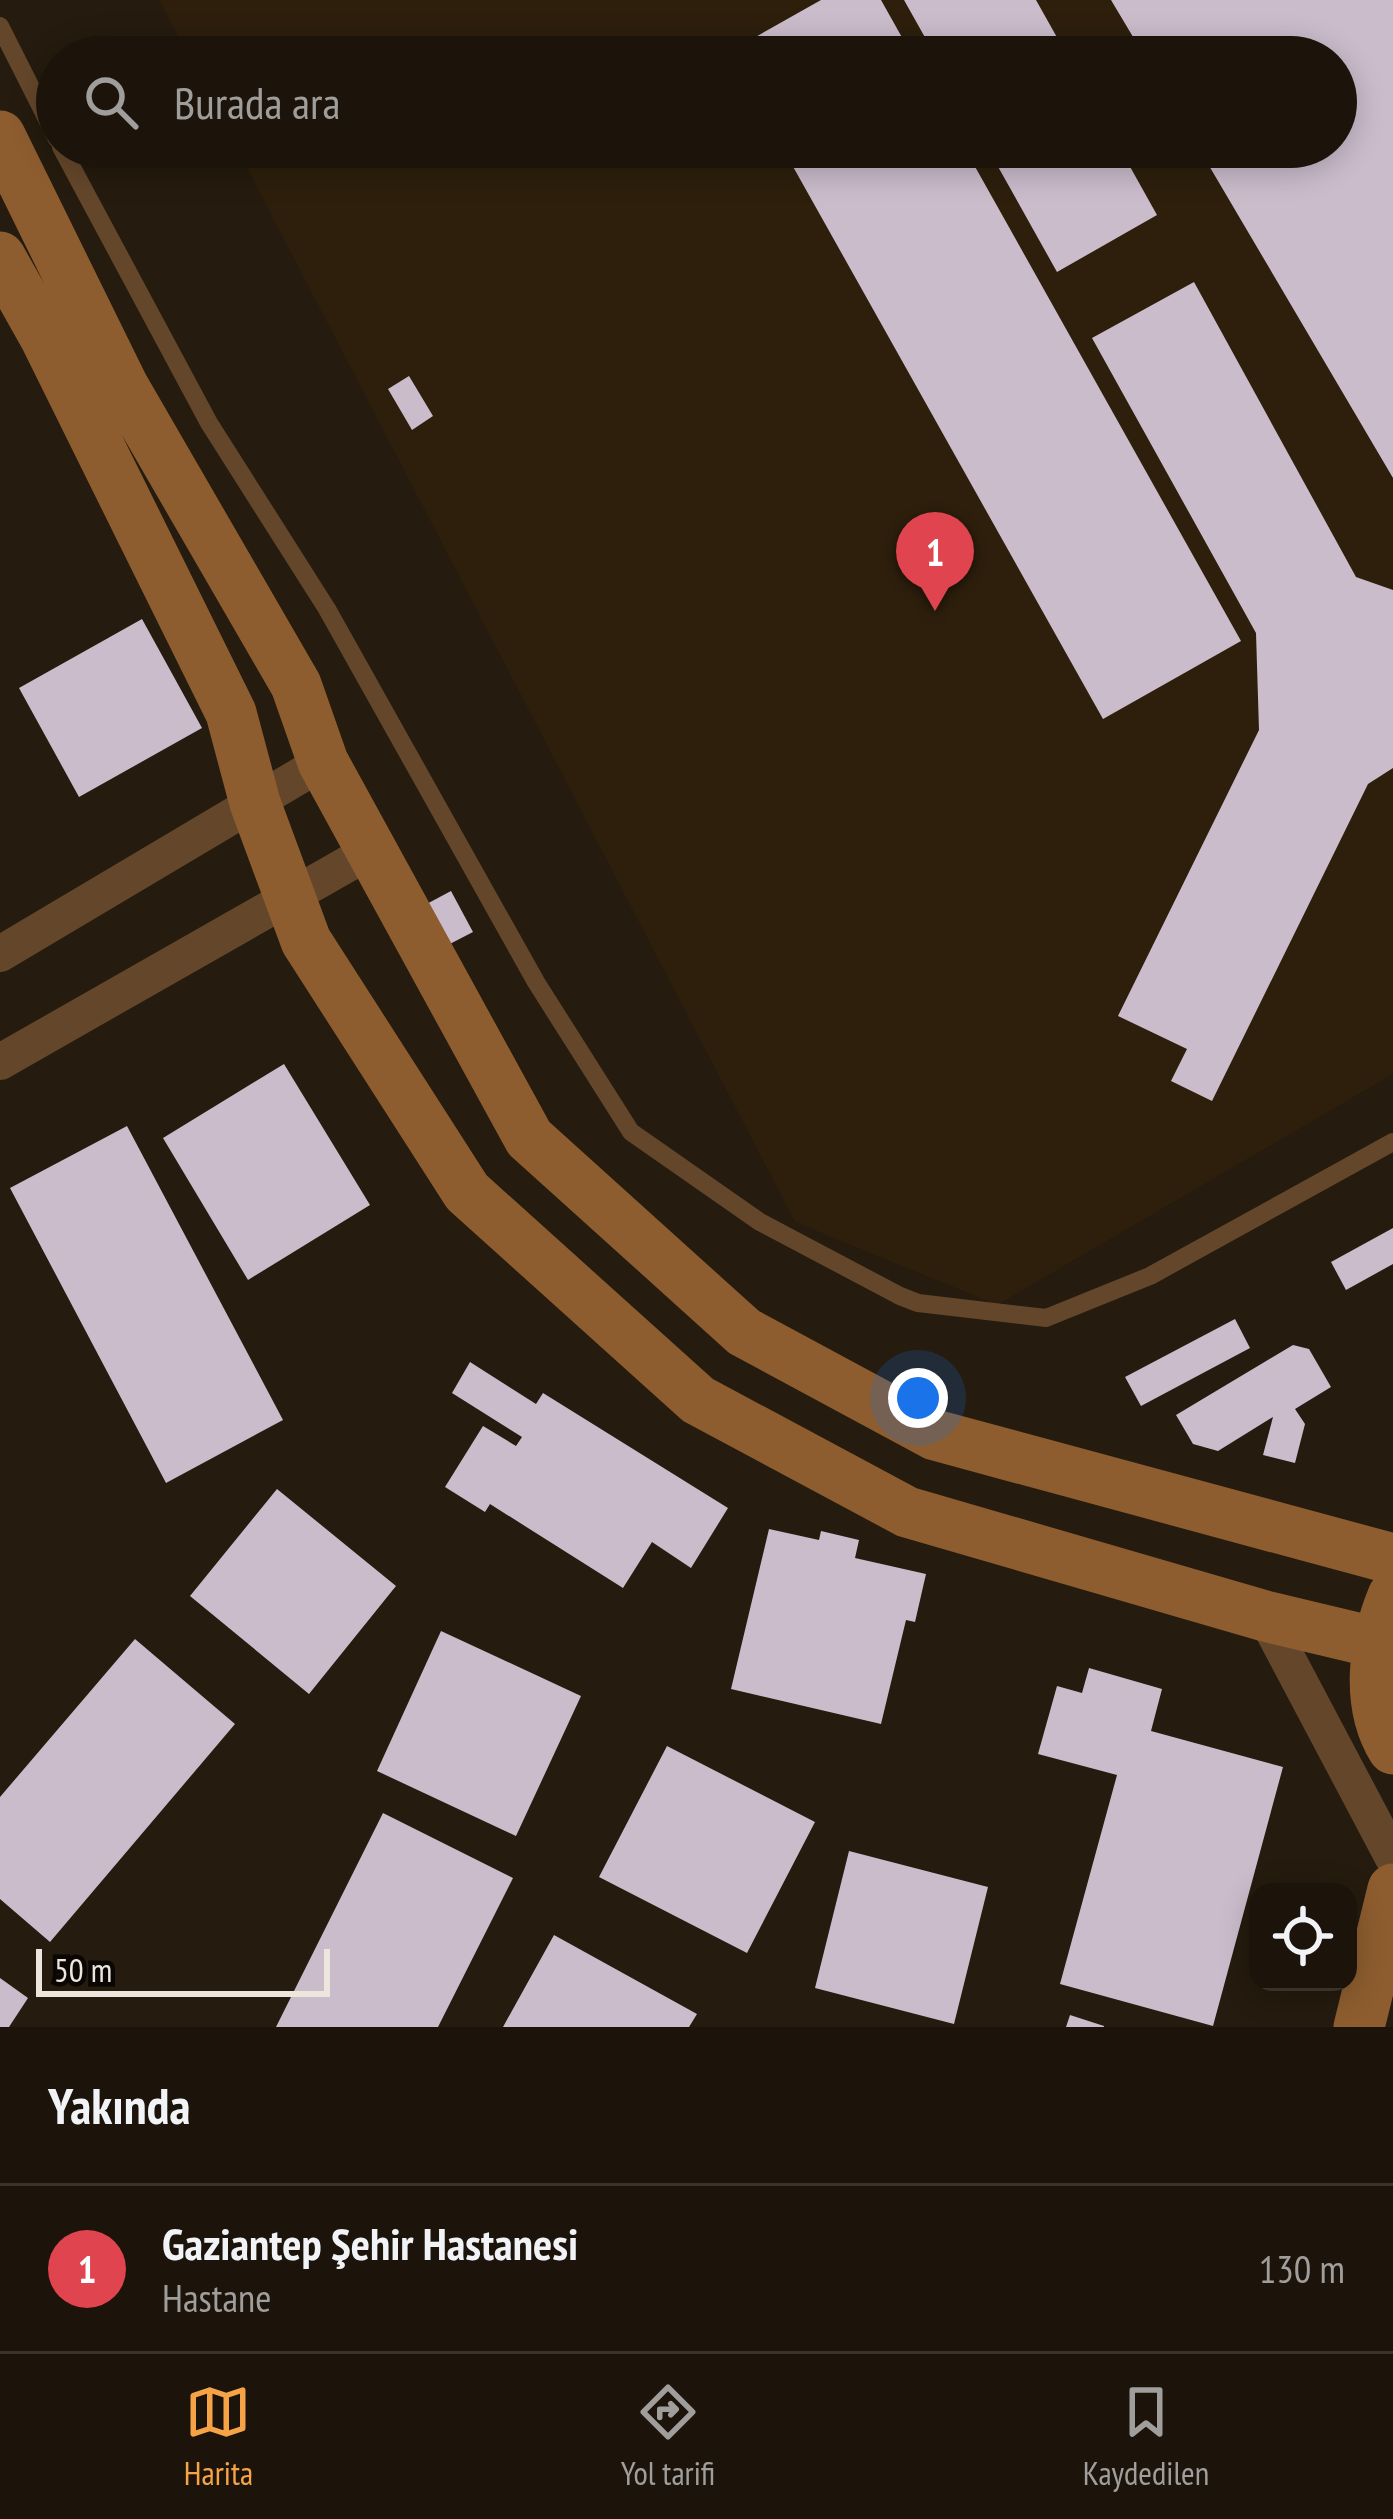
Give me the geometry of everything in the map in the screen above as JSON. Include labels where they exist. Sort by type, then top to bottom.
[{"type":"street","points":[[0,136],[123,386],[296,685],[323,762],[529,1138],[744,1332],[935,1435],[1393,1559]]},
{"type":"street","points":[[0,257],[45,337],[232,713],[255,802],[306,941],[467,1192],[698,1400],[907,1512],[1264,1616],[1386,1620],[1375,1685],[1393,1749]]},
{"type":"street","points":[[0,955],[323,762]]},
{"type":"street","points":[[0,1062],[374,849]]},
{"type":"street","points":[[1264,1616],[1393,1858]]},
{"type":"street","points":[[1359,2027],[1393,1889]]},
{"type":"lane","points":[[0,26],[36,97]]},
{"type":"lane","points":[[73,168],[209,423],[327,609],[536,982],[631,1132],[760,1222],[900,1296],[918,1303],[1046,1318],[1150,1276],[1393,1142]]},
{"type":"shaded area","points":[[159,0],[1393,0],[1393,1074],[997,1305],[795,1222],[247,168],[1357,168],[1357,36],[178,36]]},
{"type":"building","points":[[821,0],[881,0],[901,36],[757,36]]},
{"type":"building","points":[[904,0],[1036,0],[1056,36],[924,36]]},
{"type":"building","points":[[1111,0],[1393,0],[1393,478],[1210,168],[1357,168],[1357,36],[1132,36]]},
{"type":"building","points":[[794,168],[976,168],[1241,641],[1103,719]]},
{"type":"building","points":[[999,168],[1131,168],[1157,215],[1057,272]]},
{"type":"building","points":[[1194,282],[1356,577],[1393,590],[1393,768],[1368,784],[1212,1101],[1171,1081],[1187,1049],[1118,1016],[1259,730],[1256,633],[1092,338]]},
{"type":"building","points":[[409,376],[433,416],[412,430],[388,389]]},
{"type":"building","points":[[142,619],[202,728],[79,797],[19,688]]},
{"type":"building","points":[[451,891],[473,932],[442,948],[421,907]]},
{"type":"building","points":[[284,1064],[370,1205],[248,1280],[163,1138]]},
{"type":"building","points":[[127,1126],[283,1420],[166,1483],[10,1188]]},
{"type":"building","points":[[1393,1228],[1393,1264],[1346,1290],[1331,1262]]},
{"type":"building","points":[[1235,1319],[1250,1348],[1141,1406],[1125,1377]]},
{"type":"building","points":[[1293,1345],[1309,1349],[1331,1387],[1295,1409],[1305,1424],[1295,1463],[1263,1455],[1273,1417],[1218,1451],[1193,1444],[1176,1415]]},
{"type":"building","points":[[470,1362],[536,1404],[543,1393],[728,1508],[691,1568],[652,1542],[623,1588],[490,1504],[485,1512],[445,1487],[483,1426],[516,1446],[522,1437],[452,1393]]},
{"type":"building","points":[[277,1489],[396,1586],[309,1694],[190,1596]]},
{"type":"building","points":[[769,1529],[819,1540],[821,1531],[859,1540],[855,1558],[926,1574],[915,1622],[906,1620],[881,1724],[731,1689]]},
{"type":"building","points":[[441,1631],[581,1696],[516,1836],[377,1771]]},
{"type":"building","points":[[135,1639],[235,1724],[50,1942],[0,1899],[0,1797]]},
{"type":"building","points":[[1089,1668],[1162,1689],[1151,1731],[1283,1767],[1213,2026],[1060,1984],[1117,1775],[1038,1754],[1057,1686],[1082,1693]]},
{"type":"building","points":[[667,1746],[815,1822],[747,1953],[599,1877]]},
{"type":"building","points":[[383,1813],[513,1878],[438,2027],[276,2027]]},
{"type":"building","points":[[849,1851],[988,1887],[954,2024],[815,1988]]},
{"type":"building","points":[[554,1935],[697,2014],[689,2027],[503,2027]]},
{"type":"building","points":[[0,1978],[28,1998],[9,2027],[0,2027]]},
{"type":"building","points":[[1070,2015],[1104,2026],[1104,2027],[1066,2027]]},
{"type":"place","name":"Gaziantep Şehir Hastanesi","points":[[935,611]]}]
